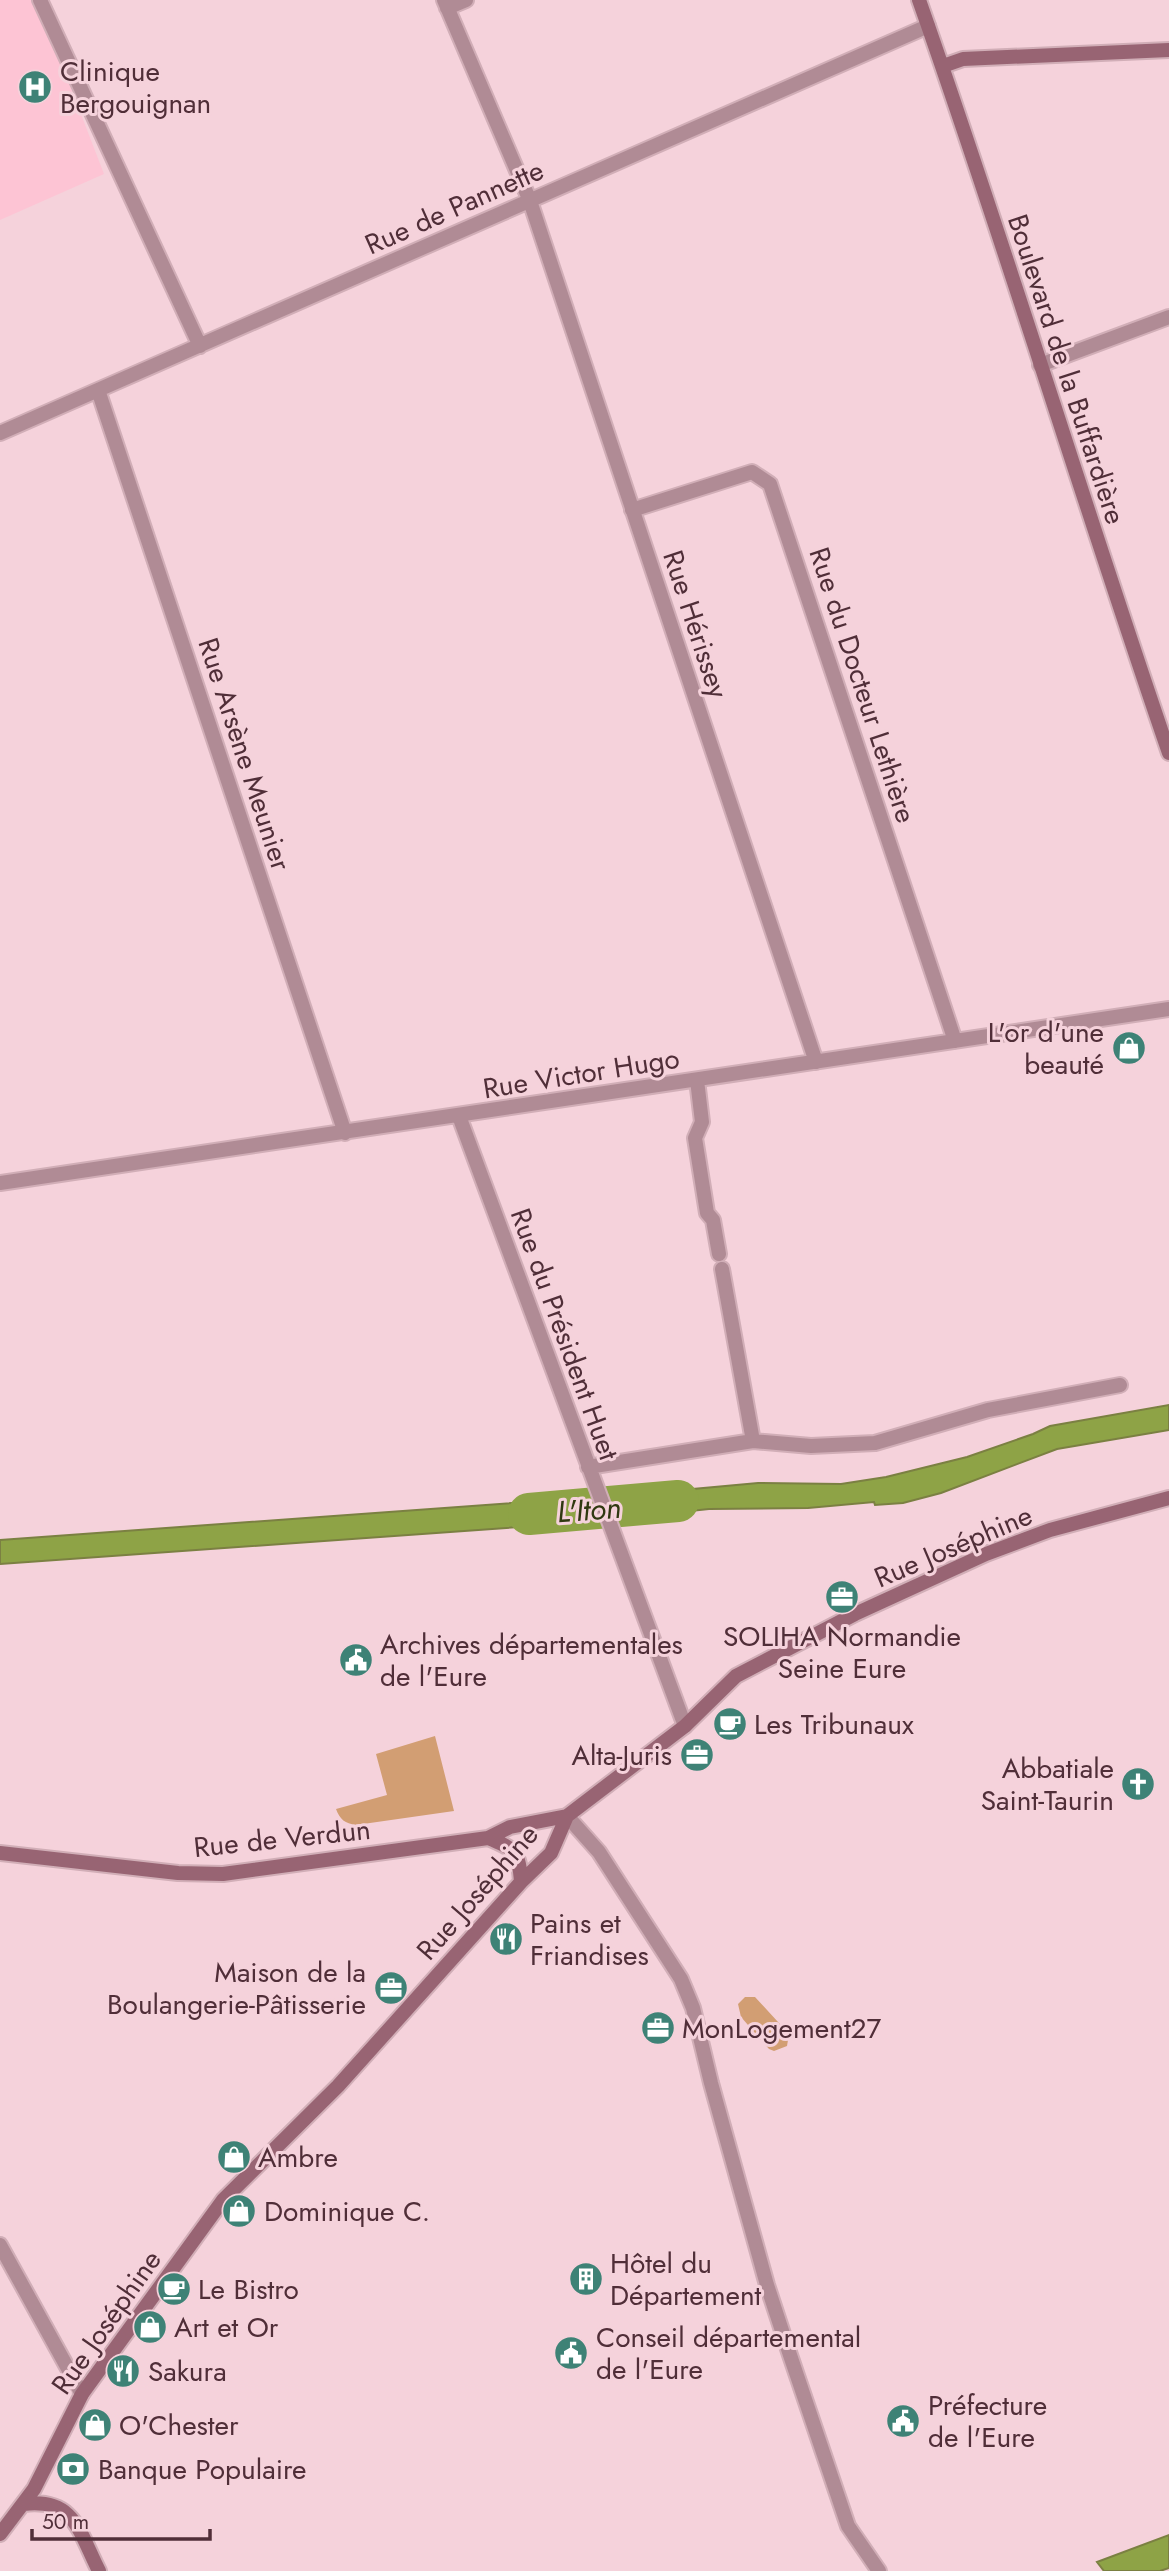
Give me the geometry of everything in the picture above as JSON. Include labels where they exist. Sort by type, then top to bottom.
[{"type":"main road","name":"Boulevard de la Buffardière","points":[[919,0],[943,66],[1097,543],[1169,753]]},
{"type":"main road","points":[[943,66],[963,59],[1169,50]]},
{"type":"main road","name":"Rue Joséphine","points":[[0,2534],[34,2489],[82,2394],[223,2200],[338,2086],[521,1882],[551,1853],[567,1816],[685,1726],[736,1676],[855,1614],[1012,1544],[1050,1530],[1169,1498]]},
{"type":"main road","name":"Rue de Verdun","points":[[0,1853],[178,1874],[223,1874],[488,1838],[510,1827],[567,1816]]},
{"type":"main road","points":[[488,1838],[510,1847],[515,1853],[519,1859],[521,1882]]},
{"type":"main road","points":[[24,2504],[40,2502],[61,2507],[75,2522],[99,2571]]},
{"type":"street","points":[[40,0],[200,346]]},
{"type":"street","points":[[446,4],[466,0]]},
{"type":"street","name":"Rue Hérissey","points":[[446,4],[530,201],[816,1062]]},
{"type":"street","name":"Rue de Pannette","points":[[0,433],[928,26]]},
{"type":"street","points":[[1040,365],[1169,317]]},
{"type":"street","name":"Rue Arsène Meunier","points":[[98,390],[345,1133]]},
{"type":"street","name":"Rue du Docteur Lethière","points":[[632,510],[752,472],[770,484],[955,1041]]},
{"type":"street","name":"Rue Victor Hugo","points":[[0,1183],[1169,1009]]},
{"type":"street","points":[[697,1080],[702,1122],[695,1138],[707,1213],[713,1220],[719,1254]]},
{"type":"street","name":"Rue du Président Huet","points":[[458,1116],[685,1726]]},
{"type":"street","points":[[722,1269],[752,1441]]},
{"type":"street","points":[[588,1467],[752,1441],[811,1446],[875,1443],[988,1410],[1120,1385]]},
{"type":"street","points":[[567,1816],[599,1852],[681,1979],[693,2008],[711,2083],[782,2332],[848,2526],[879,2571]]},
{"type":"street","points":[[0,2245],[82,2394]]},
{"type":"shaded area","name":"Clinique Bergouignan","points":[[0,0],[37,0],[104,174],[0,220]]},
{"type":"shaded area","points":[[1169,1405],[1169,1430],[1057,1449],[941,1493],[903,1503],[709,1509],[625,1518],[617,1496],[758,1483],[841,1484],[886,1477],[967,1457],[1050,1426]]},
{"type":"shaded area","points":[[581,1498],[590,1522],[0,1564],[0,1540]]},
{"type":"shaded area","points":[[435,1736],[454,1811],[356,1825],[341,1818],[336,1809],[387,1795],[376,1754]]},
{"type":"shaded area","points":[[745,1997],[755,1997],[789,2034],[787,2046],[774,2051],[769,2049],[741,2017],[738,2004]]},
{"type":"shaded area","points":[[1169,2535],[1169,2568],[1160,2571],[1104,2571],[1097,2562]]},
{"type":"waterway","name":"L'Iton","points":[[529,1514],[678,1501]]},
{"type":"place","name":"Clinique Bergouignan","points":[[35,87]]},
{"type":"place","name":"L'or d'une beauté","points":[[1129,1048]]},
{"type":"place","name":"SOLIHA Normandie Seine Eure","points":[[842,1597]]},
{"type":"place","name":"Archives départementales de l'Eure","points":[[356,1660]]},
{"type":"place","name":"Les Tribunaux","points":[[730,1724]]},
{"type":"place","name":"Alta-Juris","points":[[697,1755]]},
{"type":"place","name":"Abbatiale Saint-Taurin","points":[[1138,1784]]},
{"type":"place","name":"Pains et Friandises","points":[[506,1939]]},
{"type":"place","name":"Maison de la Boulangerie-Pâtisserie","points":[[391,1988]]},
{"type":"place","name":"MonLogement27","points":[[658,2028]]},
{"type":"place","name":"Ambre","points":[[234,2157]]},
{"type":"place","name":"Dominique C.","points":[[239,2211]]},
{"type":"place","name":"Hôtel du Département","points":[[586,2279]]},
{"type":"place","name":"Le Bistro","points":[[174,2289]]},
{"type":"place","name":"Art et Or","points":[[150,2327]]},
{"type":"place","name":"Conseil départemental de l'Eure","points":[[571,2353]]},
{"type":"place","name":"Sakura","points":[[123,2371]]},
{"type":"place","name":"Préfecture de l'Eure","points":[[903,2421]]},
{"type":"place","name":"O'Chester","points":[[95,2425]]},
{"type":"place","name":"Banque Populaire","points":[[73,2469]]}]
